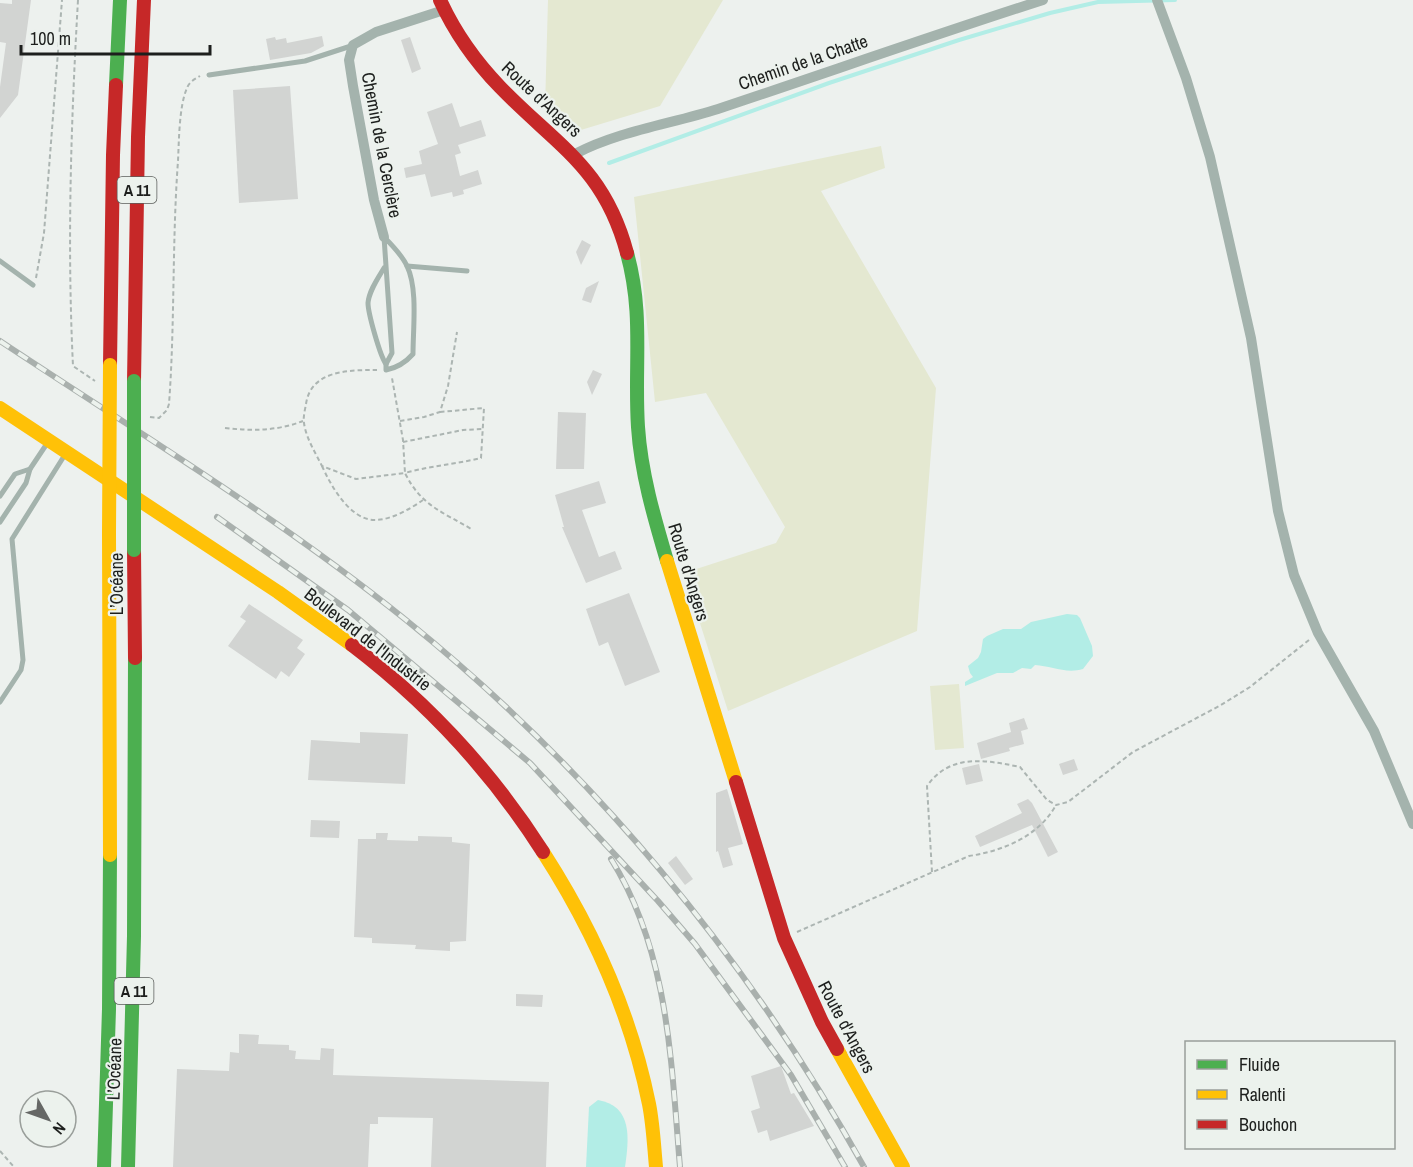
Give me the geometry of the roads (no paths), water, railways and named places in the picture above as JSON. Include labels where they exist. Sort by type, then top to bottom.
[{"type":"main road","name":"L’Océane","points":[[104,1167],[111,828],[110,365],[113,155],[120,0]]},
{"type":"main road","name":"L’Océane","points":[[128,1167],[136,816],[134,381],[138,148],[144,0]]},
{"type":"main road","name":"Route d'Angers","points":[[443,7],[476,60],[493,80],[574,154],[601,190],[620,228],[628,252],[636,298],[639,337],[639,433],[649,502],[784,938],[822,1022],[903,1167]]},
{"type":"main road","name":"Boulevard de l'Industrie","points":[[0,408],[267,585],[349,643],[410,693],[443,724],[489,774],[520,814],[555,869],[608,975],[626,1021],[639,1064],[649,1105],[656,1167]]},
{"type":"street","name":"Chemin de la Chatte","points":[[574,154],[1042,0]]},
{"type":"street","points":[[1157,2],[1186,78],[1210,157],[1251,338],[1278,512],[1294,575],[1318,633],[1374,731],[1413,824]]},
{"type":"street","points":[[353,45],[376,32],[443,7]]},
{"type":"street","name":"Chemin de la Cerclère","points":[[353,45],[349,60],[374,200],[384,237]]},
{"type":"lane","points":[[209,75],[305,61],[353,45]]},
{"type":"lane","points":[[384,237],[392,353],[387,367]]},
{"type":"lane","name":"Chemin de la Cerclère","points":[[384,237],[398,252],[407,267],[413,291],[412,354],[408,360],[387,367]]},
{"type":"lane","points":[[0,261],[33,285]]},
{"type":"lane","points":[[385,266],[372,290],[368,304],[380,353],[387,367]]},
{"type":"lane","points":[[407,267],[467,271]]},
{"type":"lane","points":[[0,522],[26,483],[30,469],[49,441]]},
{"type":"lane","points":[[0,702],[21,670],[23,660],[12,539],[66,452]]},
{"type":"lane","points":[[0,496],[15,474],[30,469]]},
{"type":"water","points":[[1067,614],[1077,615],[1080,618],[1092,646],[1093,656],[1083,669],[1065,670],[1035,665],[1031,669],[1022,668],[1013,673],[997,673],[965,686],[965,682],[973,677],[968,666],[978,658],[983,639],[987,636],[1003,629],[1021,629],[1031,622]]},
{"type":"water","points":[[598,1100],[609,1103],[623,1116],[627,1135],[625,1167],[586,1167],[589,1107]]},
{"type":"waterway","points":[[609,163],[829,83],[1050,13],[1098,2],[1175,0]]},
{"type":"railway","points":[[0,341],[257,510],[357,582],[474,678],[540,739],[661,871],[717,942],[770,1014],[819,1090],[864,1167]]},
{"type":"railway","points":[[217,517],[348,610],[530,763],[695,944],[791,1075],[845,1167]]},
{"type":"railway","points":[[611,859],[630,895],[645,931],[656,969],[670,1047],[680,1167]]}]
